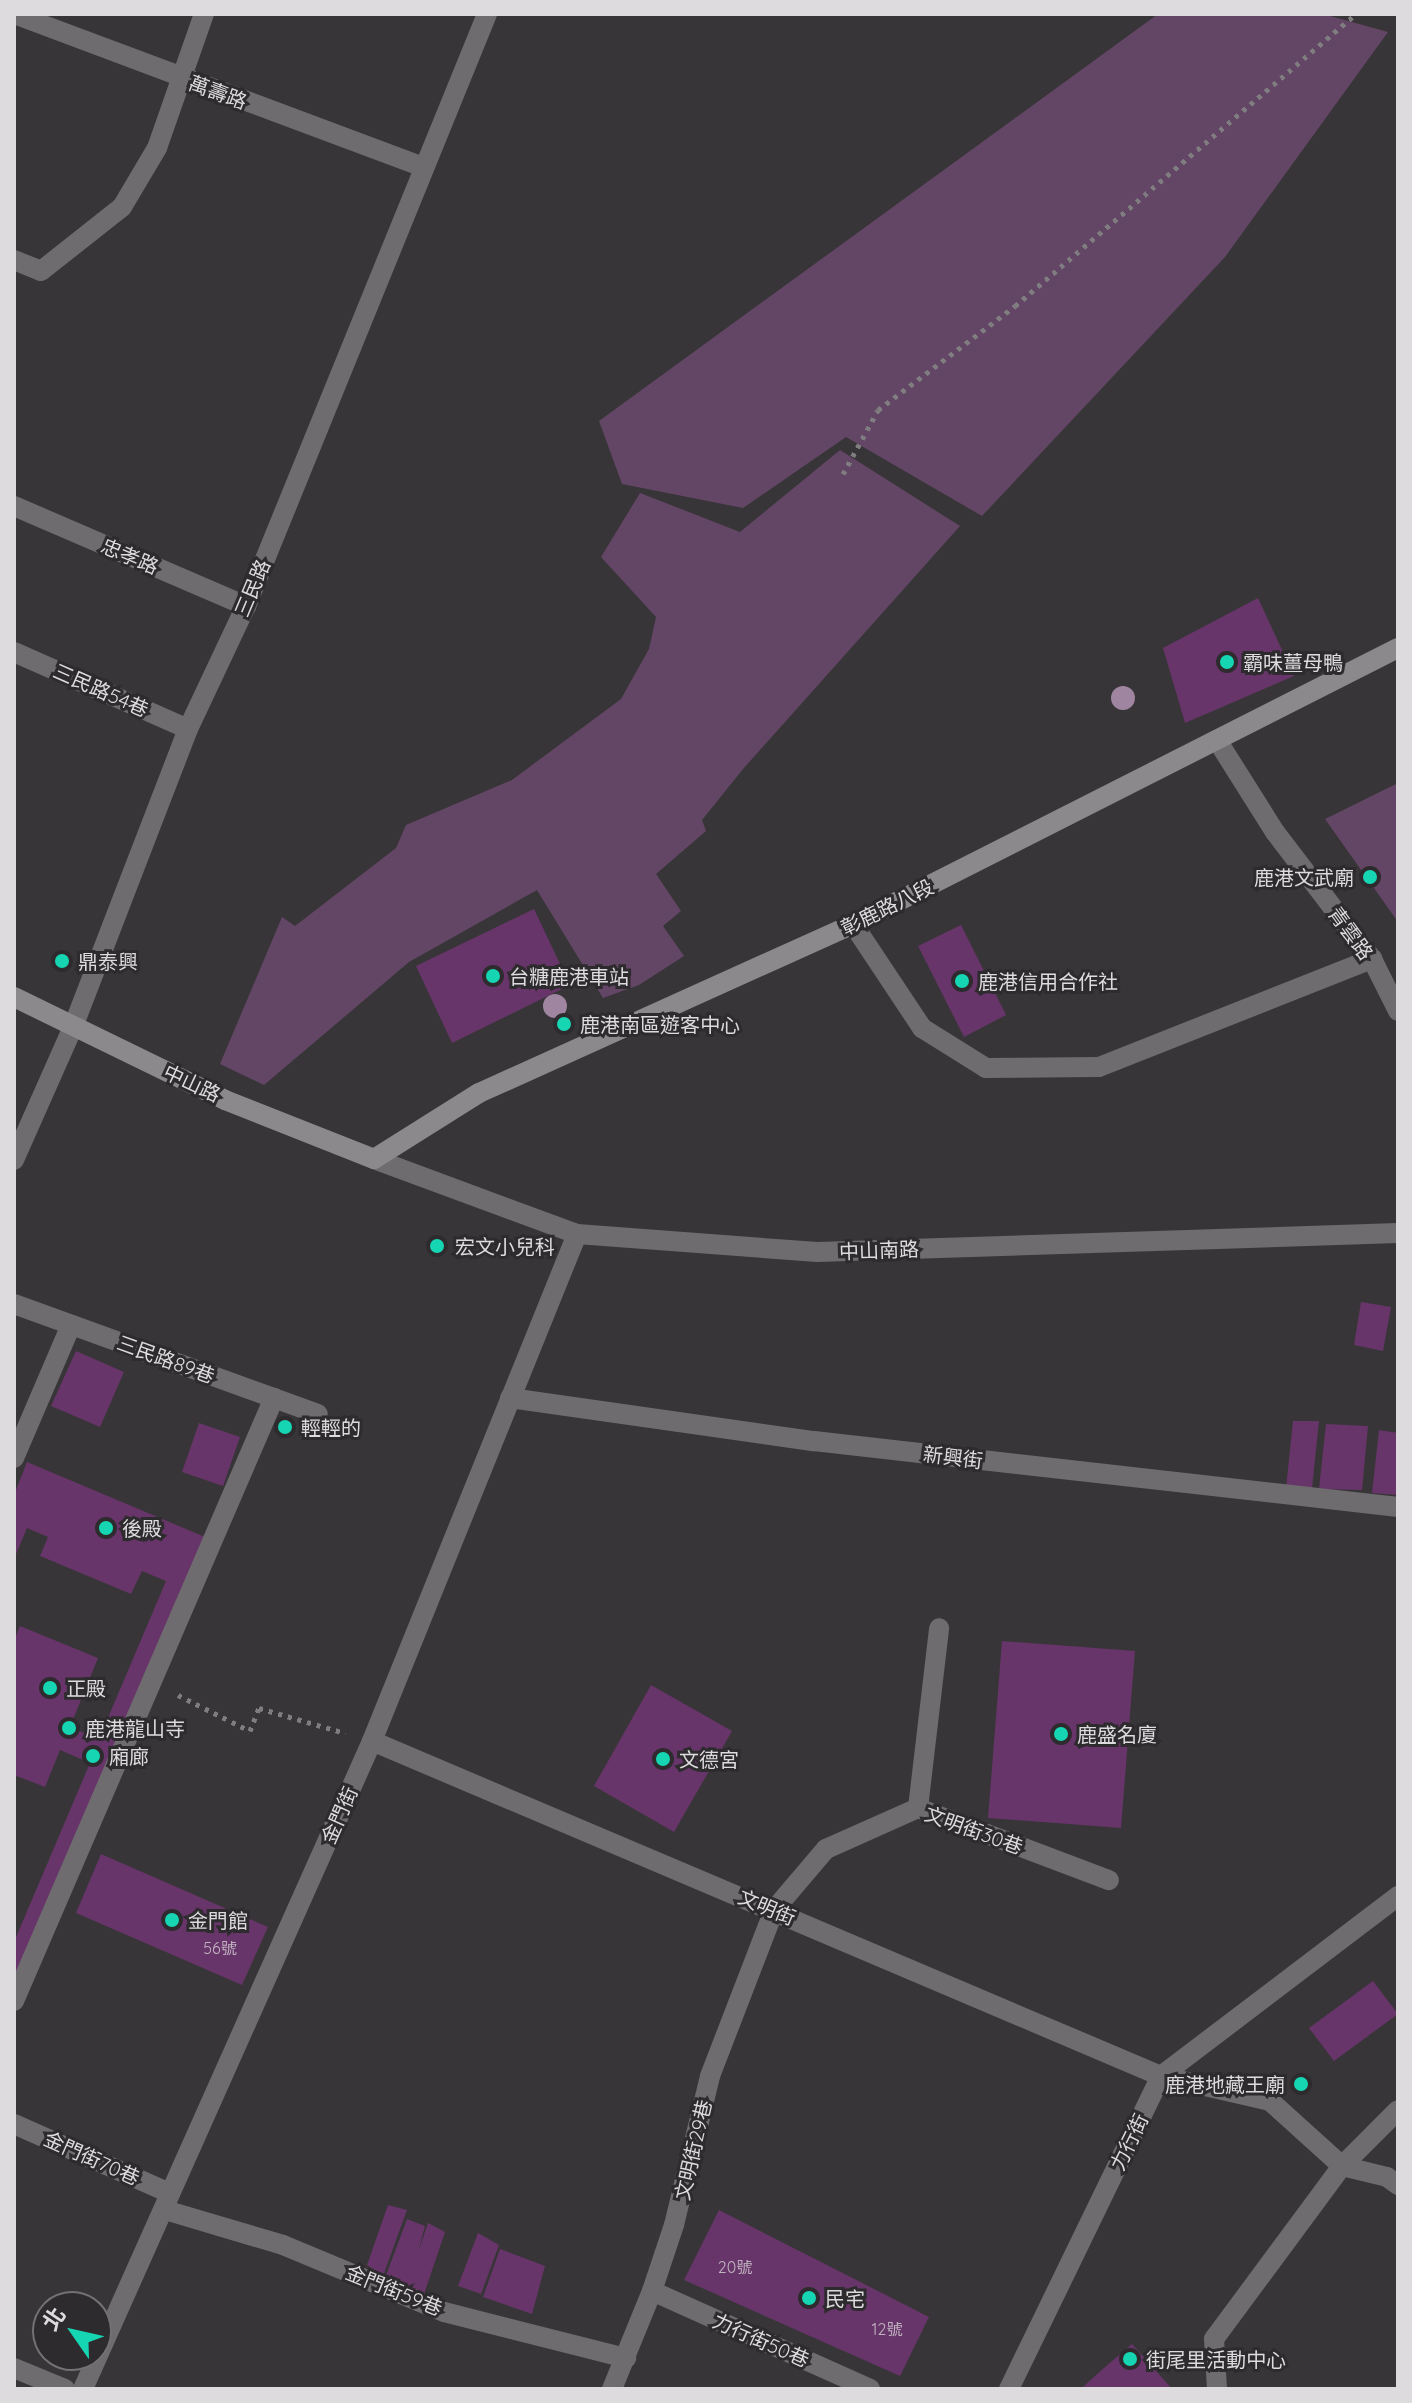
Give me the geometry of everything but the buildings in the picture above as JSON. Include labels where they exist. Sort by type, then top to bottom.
[{"type":"street","name":"萬壽路","points":[[14,14],[424,167]]},
{"type":"street","points":[[14,260],[41,271],[122,207],[157,148],[179,78],[204,14]]},
{"type":"street","name":"三民路","points":[[14,1160],[73,1027],[188,729],[246,606],[487,14]]},
{"type":"street","name":"忠孝路","points":[[14,506],[246,606]]},
{"type":"street","name":"彰鹿路八段","points":[[374,1159],[479,1093],[853,924],[1398,648]]},
{"type":"street","name":"三民路54巷","points":[[14,652],[188,729]]},
{"type":"street","name":"青雲路","points":[[1217,740],[1275,832],[1372,959],[1398,1011]]},
{"type":"street","points":[[853,924],[922,1028],[986,1068],[1099,1067],[1372,959]]},
{"type":"street","name":"中山路","points":[[14,997],[225,1100],[374,1159]]},
{"type":"street","name":"中山南路","points":[[374,1159],[577,1234],[817,1252],[1398,1233]]},
{"type":"street","name":"金門街","points":[[83,2389],[372,1741],[577,1234]]},
{"type":"street","name":"三民路89巷","points":[[14,1304],[318,1414]]},
{"type":"street","points":[[14,1458],[71,1325]]},
{"type":"street","points":[[14,2001],[274,1398]]},
{"type":"street","name":"新興街","points":[[510,1398],[814,1441],[1398,1507]]},
{"type":"street","points":[[918,1808],[939,1628]]},
{"type":"street","name":"文明街","points":[[372,1741],[1161,2076],[1270,2101],[1342,2166]]},
{"type":"street","name":"文明街30巷","points":[[774,1910],[826,1849],[918,1808],[1109,1880]]},
{"type":"street","name":"力行街","points":[[1009,2389],[1161,2076],[1398,1896]]},
{"type":"street","name":"文明街29巷","points":[[612,2389],[652,2291],[674,2225],[710,2076],[774,1910]]},
{"type":"street","points":[[1217,2389],[1214,2339],[1342,2166],[1398,2110]]},
{"type":"street","name":"金門街70巷","points":[[14,2124],[168,2202]]},
{"type":"street","points":[[1342,2166],[1387,2177],[1398,2185]]},
{"type":"street","name":"金門街59巷","points":[[168,2202],[283,2245],[444,2312],[626,2358]]},
{"type":"street","name":"力行街50巷","points":[[652,2291],[870,2389]]},
{"type":"street","points":[[14,2368],[65,2389]]},
{"type":"path","points":[[843,474],[878,410],[1015,306],[1356,14]]},
{"type":"path","points":[[152,1682],[250,1731],[259,1708],[372,1741]]},
{"type":"shaded area","points":[[1158,14],[1323,14],[1388,32],[1225,257],[982,516],[846,437],[743,508],[622,484],[599,421]]},
{"type":"shaded area","points":[[840,450],[960,526],[743,769],[702,820],[706,831],[656,874],[681,911],[663,926],[684,956],[639,985],[603,998],[537,890],[409,962],[264,1085],[220,1064],[282,917],[295,926],[396,848],[406,825],[512,780],[621,699],[649,649],[656,617],[601,557],[640,493],[740,532]]},
{"type":"shaded area","points":[[1398,783],[1398,922],[1325,819]]},
{"type":"place","name":"霸味薑母鴨","points":[[1227,662]]},
{"type":"place","name":"鹿港文武廟","points":[[1370,877]]},
{"type":"place","name":"鼎泰興","points":[[62,961]]},
{"type":"place","name":"台糖鹿港車站","points":[[493,976]]},
{"type":"place","name":"鹿港信用合作社","points":[[962,981]]},
{"type":"place","name":"鹿港南區遊客中心","points":[[564,1024]]},
{"type":"place","name":"宏文小兒科","points":[[437,1246]]},
{"type":"place","name":"輕輕的","points":[[285,1427]]},
{"type":"place","name":"後殿","points":[[106,1528]]},
{"type":"place","name":"正殿","points":[[50,1688]]},
{"type":"place","name":"鹿港龍山寺","points":[[69,1728]]},
{"type":"place","name":"鹿盛名廈","points":[[1061,1734]]},
{"type":"place","name":"廂廊","points":[[93,1756]]},
{"type":"place","name":"文德宮","points":[[663,1759]]},
{"type":"place","name":"金門館","points":[[172,1920]]},
{"type":"place","name":"鹿港地藏王廟","points":[[1301,2084]]},
{"type":"place","name":"民宅","points":[[809,2298]]},
{"type":"place","name":"街尾里活動中心","points":[[1130,2359]]}]
